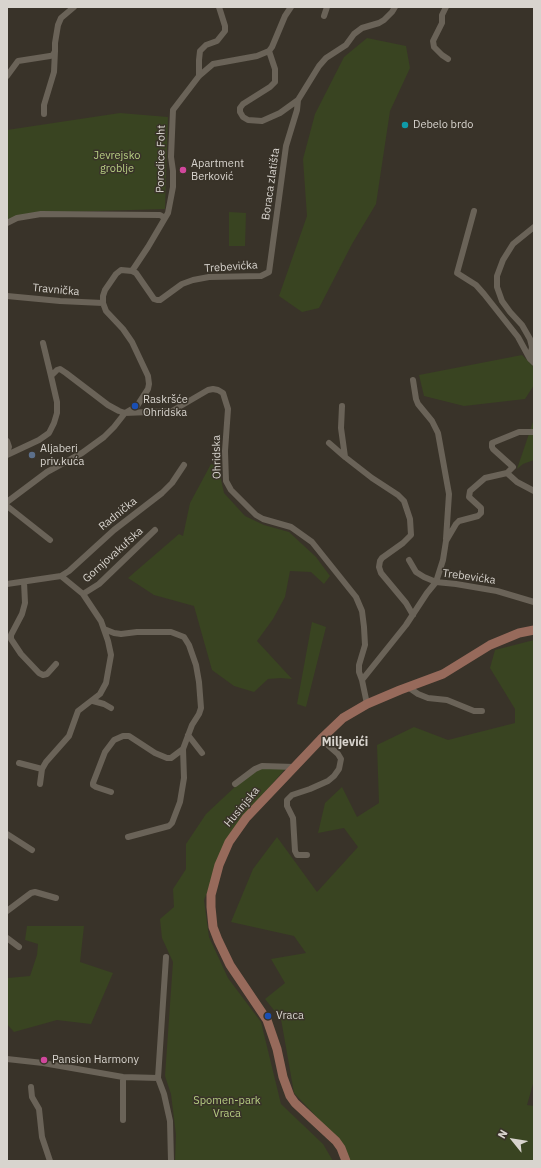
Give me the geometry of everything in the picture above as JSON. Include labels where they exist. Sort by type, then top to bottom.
[{"type":"main road","name":"Husinjska","points":[[346,1161],[341,1148],[336,1141],[291,1100],[286,1088],[277,1049],[267,1020],[224,954],[213,927],[211,907],[211,896],[219,865],[229,842],[246,818],[343,718],[367,704],[443,674],[490,645],[534,630]]},
{"type":"street","points":[[44,114],[44,105],[54,72],[55,43],[58,24],[74,7]]},
{"type":"street","points":[[200,76],[200,51],[206,45],[218,41],[226,31],[219,7]]},
{"type":"street","points":[[269,51],[285,16],[292,7]]},
{"type":"street","points":[[324,16],[327,7]]},
{"type":"street","name":"Boraca zlatišta","points":[[269,51],[276,69],[275,82],[270,87],[243,104],[240,108],[240,112],[243,117],[248,120],[262,121],[280,113],[298,100],[319,66],[326,58],[346,45],[354,34],[362,28],[384,20],[396,7]]},
{"type":"street","points":[[446,7],[442,15],[442,23],[433,41],[434,47],[448,59]]},
{"type":"street","points":[[7,76],[18,61],[50,56],[55,51]]},
{"type":"street","name":"Porodice Foht","points":[[132,271],[168,213],[173,187],[171,158],[173,110],[200,76],[213,64],[257,56],[269,51]]},
{"type":"street","name":"Boraca zlatišta","points":[[269,272],[286,146],[297,110],[298,100]]},
{"type":"street","points":[[474,211],[457,273],[476,285],[484,294],[518,337],[532,361]]},
{"type":"street","points":[[7,223],[17,218],[41,214],[160,215],[165,218]]},
{"type":"street","points":[[532,361],[532,347],[530,338],[522,325],[502,301],[497,288],[497,276],[503,260],[513,244],[534,227]]},
{"type":"street","points":[[7,502],[47,472],[82,453],[104,437],[114,427],[124,413],[137,406],[148,389],[149,381],[132,342],[123,329],[106,310],[103,303],[105,290],[116,274],[121,270],[132,271]]},
{"type":"street","name":"Trebevićka","points":[[132,271],[136,273],[154,299],[157,300],[160,300],[182,284],[193,280],[261,276],[269,272]]},
{"type":"street","name":"Travnička","points":[[7,296],[103,303]]},
{"type":"street","points":[[7,455],[39,440],[49,433],[54,424],[57,412],[57,402],[43,343]]},
{"type":"street","points":[[51,376],[52,373],[57,370],[63,370],[108,405],[124,413]]},
{"type":"street","points":[[362,680],[413,615],[436,582],[443,560],[446,541],[449,494],[438,433],[432,421],[418,404],[414,380]]},
{"type":"street","name":"Ohridska","points":[[124,413],[172,411],[208,390],[213,389],[223,393],[228,409],[225,451],[226,481],[231,490],[256,515],[263,519],[291,527],[312,542],[356,597],[362,611],[364,627],[365,645],[359,665],[359,672],[367,704]]},
{"type":"street","points":[[342,406],[341,428],[345,457]]},
{"type":"street","points":[[446,541],[459,521],[478,516],[481,513],[481,508],[469,497],[470,491],[485,478],[507,473],[513,467],[493,449],[492,443],[519,432],[534,432]]},
{"type":"street","points":[[7,441],[9,447],[7,452]]},
{"type":"street","points":[[329,443],[345,457],[404,500],[410,519],[411,535],[403,543],[382,558],[379,566],[382,573],[406,603],[413,615]]},
{"type":"street","name":"Radnička","points":[[61,576],[69,571],[114,530],[162,493],[172,483],[184,465]]},
{"type":"street","points":[[507,473],[517,482],[534,491]]},
{"type":"street","points":[[7,506],[50,540]]},
{"type":"street","name":"Gornjovakufska","points":[[83,594],[99,584],[155,530]]},
{"type":"street","name":"Trebevićka","points":[[409,560],[416,572],[436,582],[497,591],[534,602]]},
{"type":"street","points":[[7,584],[61,576]]},
{"type":"street","name":"Gornjovakufska","points":[[40,784],[42,769],[46,762],[69,736],[78,711],[93,701],[100,694],[108,679],[111,655],[104,629],[83,594],[61,576]]},
{"type":"street","points":[[24,582],[25,603],[22,614],[11,635],[11,639],[21,654],[39,673],[44,675],[47,674],[56,664]]},
{"type":"street","points":[[104,629],[122,634],[137,632],[171,632],[184,638],[189,645],[196,665],[200,708],[183,749],[184,778],[180,802],[172,823],[169,826],[128,837]]},
{"type":"street","points":[[408,687],[418,694],[428,698],[447,700],[474,711],[482,711]]},
{"type":"street","points":[[93,701],[111,708]]},
{"type":"street","points":[[188,735],[202,753]]},
{"type":"street","points":[[111,792],[96,787],[93,783],[105,752],[114,740],[123,736],[129,736],[155,753],[167,758],[171,758],[183,749]]},
{"type":"street","points":[[307,855],[297,854],[295,851],[293,818],[287,806],[287,800],[292,795],[328,781],[339,769],[341,759],[338,754],[321,739]]},
{"type":"street","points":[[19,763],[42,769]]},
{"type":"street","points":[[235,784],[255,769],[262,766],[294,768]]},
{"type":"street","points":[[7,834],[32,850]]},
{"type":"street","points":[[7,911],[35,892],[56,898]]},
{"type":"street","points":[[7,938],[19,947]]},
{"type":"street","points":[[166,957],[158,1078],[164,1094],[170,1121],[171,1161]]},
{"type":"street","points":[[7,1059],[43,1063],[123,1077],[158,1078]]},
{"type":"street","points":[[123,1077],[123,1120]]},
{"type":"street","points":[[31,1087],[32,1097],[40,1109],[42,1137],[50,1161]]},
{"type":"green space","points":[[367,38],[406,46],[410,68],[390,111],[376,204],[352,244],[319,308],[302,312],[279,296],[307,216],[303,159],[315,114],[344,57]]},
{"type":"green space","name":"Jevrejsko groblje","points":[[120,113],[168,117],[165,209],[32,213],[7,223],[7,130]]},
{"type":"green space","points":[[229,212],[246,213],[245,246],[229,246]]},
{"type":"green space","points":[[522,355],[534,367],[534,385],[525,399],[464,406],[424,396],[419,375]]},
{"type":"green space","points":[[534,419],[534,460],[523,464],[517,469]]},
{"type":"green space","points":[[211,464],[218,466],[224,493],[245,516],[264,525],[289,532],[316,557],[330,576],[324,584],[311,572],[290,571],[285,597],[273,619],[257,641],[292,679],[268,679],[254,692],[234,686],[212,670],[194,606],[154,595],[128,578],[179,534],[183,536],[190,503]]},
{"type":"green space","points":[[312,622],[326,627],[306,707],[297,704]]},
{"type":"green space","points":[[534,640],[534,1084],[527,1105],[534,1106],[534,1161],[349,1161],[345,1152],[313,1113],[294,1093],[281,1019],[265,999],[285,983],[271,959],[306,953],[294,936],[231,922],[253,869],[277,837],[317,892],[358,847],[344,828],[318,833],[325,803],[342,787],[357,817],[379,803],[377,745],[414,727],[448,740],[515,723],[515,709],[490,668],[495,650]]},
{"type":"green space","name":"Spomen-park Vraca","points":[[260,768],[285,769],[235,827],[204,900],[209,937],[228,978],[261,1022],[281,1104],[323,1144],[333,1161],[175,1161],[176,1135],[171,1094],[165,1076],[173,962],[162,938],[160,919],[174,907],[173,889],[186,869],[186,844],[206,814],[238,784]]},
{"type":"green space","points":[[27,926],[84,926],[80,962],[113,973],[91,1024],[57,1020],[14,1032],[7,1024],[8,978],[30,976],[37,955],[38,944],[25,940]]},
{"type":"place","name":"Debelo brdo","points":[[405,125]]},
{"type":"place","name":"Apartment Berković","points":[[183,170]]},
{"type":"place","name":"Raskršće Ohridska","points":[[135,406]]},
{"type":"place","name":"Aljaberi priv.kuća","points":[[32,455]]},
{"type":"place","name":"Vraca","points":[[268,1016]]},
{"type":"place","name":"Pansion Harmony","points":[[44,1060]]},
{"type":"district","name":"Miljevići","points":[[345,743]]}]
